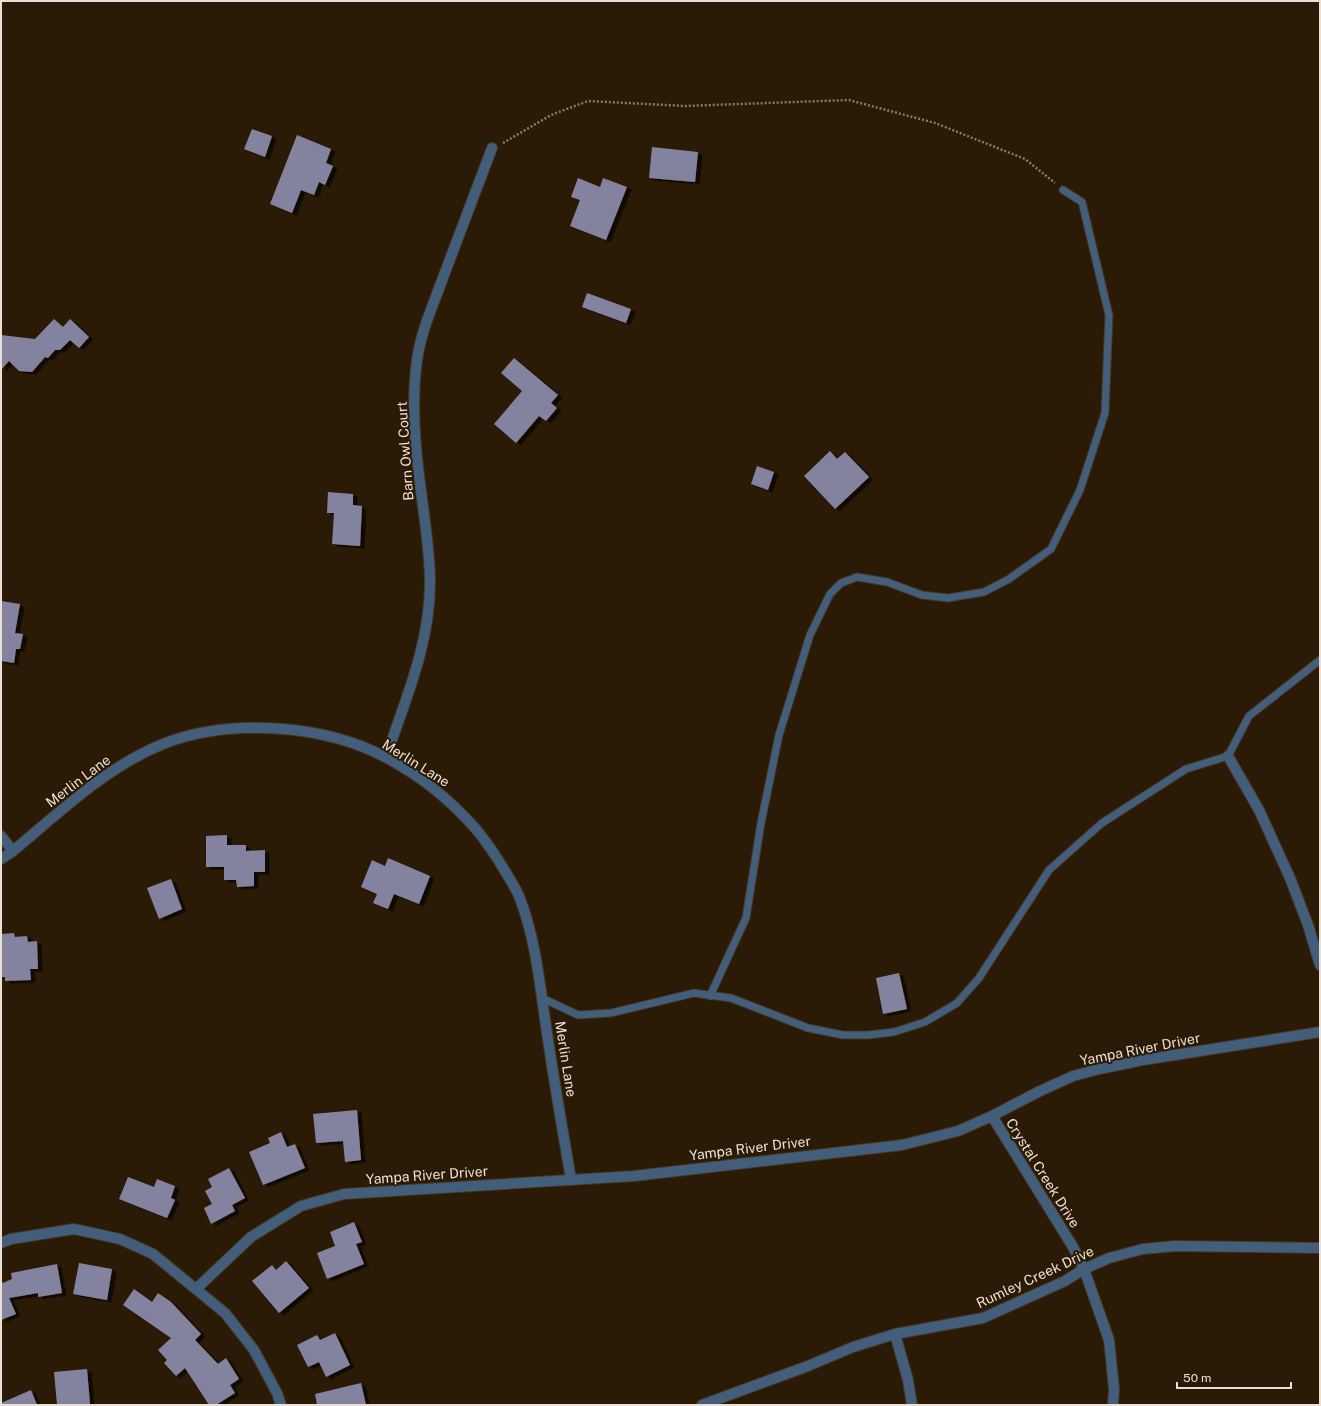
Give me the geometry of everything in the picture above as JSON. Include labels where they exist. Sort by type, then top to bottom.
[{"type":"street","name":"Barn Owl Court","points":[[386,757],[414,676],[426,629],[429,603],[429,555],[416,454],[414,424],[414,386],[417,358],[428,317],[492,148]]},
{"type":"street","name":"Merlin Lane","points":[[1,859],[13,851],[96,783],[116,769],[149,750],[196,734],[236,729],[262,728],[293,730],[328,736],[386,757],[441,794],[457,808],[486,841],[518,893],[528,922],[535,953],[571,1180]]},
{"type":"street","points":[[1228,756],[1259,810],[1290,878],[1308,925],[1320,965]]},
{"type":"street","points":[[1,836],[13,851]]},
{"type":"street","name":"Yampa River Driver","points":[[196,1289],[251,1237],[301,1206],[344,1194],[634,1176],[902,1145],[958,1131],[1073,1076],[1144,1060],[1320,1032]]},
{"type":"street","name":"Crystal Creek Drive","points":[[992,1116],[1073,1247],[1084,1269],[1109,1340],[1114,1389],[1113,1405]]},
{"type":"street","points":[[1,1243],[11,1239],[74,1229],[120,1239],[153,1254],[224,1313],[254,1350],[277,1393],[281,1405]]},
{"type":"street","name":"Rumley Creek Drive","points":[[702,1405],[788,1374],[853,1347],[895,1334],[983,1318],[1065,1281],[1084,1269],[1109,1258],[1143,1249],[1175,1246],[1320,1248]]},
{"type":"street","points":[[895,1334],[908,1380],[912,1405]]},
{"type":"lane","points":[[710,996],[746,918],[761,823],[779,735],[810,635],[830,594],[841,583],[857,577],[887,582],[922,595],[948,598],[984,592],[1009,579],[1051,549],[1080,490],[1105,413],[1109,315],[1082,202],[1063,190]]},
{"type":"lane","points":[[542,998],[578,1015],[611,1013],[694,993],[731,998],[808,1028],[843,1034],[868,1035],[894,1032],[925,1022],[957,1003],[979,978],[1049,870],[1102,823],[1186,769],[1228,756],[1249,716],[1320,660]]},
{"type":"path","points":[[492,148],[551,115],[588,101],[685,106],[849,100],[935,124],[1024,158],[1063,190]]},
{"type":"building","points":[[252,129],[272,136],[265,157],[244,149]]},
{"type":"building","points":[[297,135],[331,149],[326,163],[333,166],[325,185],[319,182],[314,195],[301,190],[292,213],[270,204]]},
{"type":"building","points":[[652,147],[698,152],[695,182],[649,178]]},
{"type":"building","points":[[578,178],[600,187],[603,178],[627,187],[606,240],[570,226],[580,200],[571,197]]},
{"type":"building","points":[[587,293],[631,309],[626,323],[582,307]]},
{"type":"building","points":[[54,319],[63,327],[70,319],[89,337],[79,348],[70,340],[60,350],[55,350],[48,358],[45,357],[32,372],[19,371],[9,361],[1,370],[1,335],[35,339]]},
{"type":"building","points":[[514,358],[558,395],[551,403],[557,408],[546,421],[539,416],[516,443],[494,424],[522,391],[501,373]]},
{"type":"building","points":[[830,451],[837,459],[845,452],[869,477],[835,509],[804,476]]},
{"type":"building","points":[[757,466],[774,472],[768,490],[751,484]]},
{"type":"building","points":[[328,492],[353,494],[353,505],[362,506],[360,546],[332,544],[334,513],[327,513]]},
{"type":"building","points":[[1,601],[20,604],[15,633],[23,634],[20,649],[16,649],[14,663],[1,661]]},
{"type":"building","points":[[227,835],[227,845],[246,845],[246,851],[265,850],[265,872],[254,872],[254,886],[237,887],[236,880],[224,880],[224,867],[206,867],[206,836]]},
{"type":"building","points":[[388,858],[430,876],[419,904],[394,894],[388,909],[373,903],[377,894],[361,887],[372,860],[385,866]]},
{"type":"building","points":[[171,879],[182,909],[159,919],[147,888]]},
{"type":"building","points":[[14,933],[15,937],[27,936],[28,942],[37,941],[38,969],[30,969],[31,980],[5,981],[5,977],[1,977],[1,934]]},
{"type":"building","points":[[899,973],[907,1009],[883,1014],[876,978]]},
{"type":"building","points":[[357,1110],[361,1160],[345,1162],[343,1141],[316,1143],[313,1114]]},
{"type":"building","points":[[281,1132],[287,1147],[295,1144],[305,1168],[263,1185],[249,1152],[270,1143],[268,1138]]},
{"type":"building","points":[[229,1168],[245,1198],[232,1205],[235,1211],[211,1224],[204,1208],[212,1204],[205,1191],[212,1187],[208,1179]]},
{"type":"building","points":[[128,1177],[154,1187],[157,1179],[175,1186],[171,1198],[175,1200],[167,1218],[119,1199]]},
{"type":"building","points":[[354,1222],[362,1242],[356,1244],[364,1264],[327,1279],[317,1253],[335,1246],[330,1232]]},
{"type":"building","points":[[286,1261],[309,1288],[279,1313],[252,1281],[272,1265],[276,1270]]},
{"type":"building","points":[[79,1263],[112,1269],[107,1300],[73,1294]]},
{"type":"building","points":[[57,1264],[62,1293],[38,1297],[38,1293],[9,1298],[16,1314],[1,1320],[1,1280],[3,1283],[12,1279],[11,1273]]},
{"type":"building","points":[[134,1289],[152,1302],[158,1293],[171,1302],[201,1334],[195,1340],[218,1364],[226,1358],[239,1379],[230,1385],[235,1393],[216,1405],[209,1405],[185,1368],[176,1376],[164,1363],[167,1360],[158,1350],[171,1338],[123,1305]]},
{"type":"building","points":[[335,1333],[350,1365],[326,1377],[319,1362],[308,1367],[297,1345],[317,1335],[320,1340]]},
{"type":"building","points":[[87,1369],[90,1404],[57,1405],[54,1372]]},
{"type":"building","points":[[361,1383],[366,1405],[317,1405],[315,1394]]},
{"type":"building","points":[[31,1390],[37,1405],[1,1405],[1,1403]]}]
